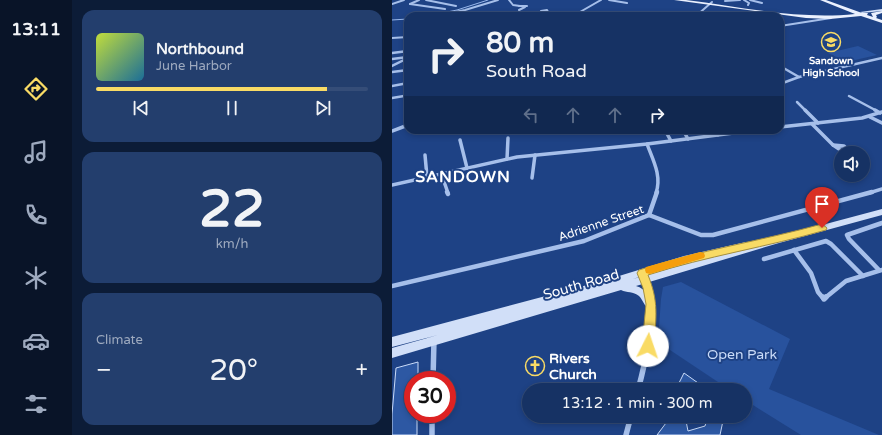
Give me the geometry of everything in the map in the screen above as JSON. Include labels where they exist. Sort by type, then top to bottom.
[{"type":"main road","points":[[676,0],[776,12]]},
{"type":"main road","points":[[694,0],[711,4],[766,9],[776,12]]},
{"type":"main road","points":[[822,0],[862,13]]},
{"type":"main road","points":[[830,0],[879,20]]},
{"type":"main road","points":[[829,16],[846,12],[840,7]]},
{"type":"main road","points":[[879,20],[874,14],[882,11]]},
{"type":"main road","points":[[784,13],[829,16],[862,13]]},
{"type":"main road","points":[[784,13],[809,18],[836,17],[862,13]]},
{"type":"main road","points":[[844,16],[861,16],[879,20]]},
{"type":"street","points":[[392,4],[404,0]]},
{"type":"street","points":[[419,0],[410,4],[452,11]]},
{"type":"street","points":[[426,0],[456,6],[452,11]]},
{"type":"street","points":[[449,12],[498,0]]},
{"type":"street","points":[[509,0],[513,5],[526,7]]},
{"type":"street","points":[[581,12],[601,0]]},
{"type":"street","points":[[609,0],[627,2]]},
{"type":"street","points":[[725,1],[740,0]]},
{"type":"street","points":[[744,0],[748,2],[748,5]]},
{"type":"street","points":[[750,0],[762,3]]},
{"type":"street","points":[[701,12],[711,4]]},
{"type":"street","points":[[519,10],[531,5]]},
{"type":"street","points":[[862,13],[882,11]]},
{"type":"street","points":[[784,26],[836,17]]},
{"type":"street","points":[[392,38],[404,36]]},
{"type":"street","points":[[392,53],[404,52]]},
{"type":"street","points":[[392,59],[404,58]]},
{"type":"street","points":[[784,83],[799,77],[882,58]]},
{"type":"street","points":[[400,71],[394,65],[404,60]]},
{"type":"street","points":[[784,68],[799,77]]},
{"type":"street","points":[[392,72],[404,70]]},
{"type":"street","points":[[392,86],[404,84]]},
{"type":"street","points":[[392,98],[403,97],[404,95]]},
{"type":"street","points":[[849,96],[881,113]]},
{"type":"street","points":[[797,102],[818,123]]},
{"type":"street","points":[[784,128],[870,116],[881,113]]},
{"type":"street","points":[[870,116],[882,123]]},
{"type":"street","points":[[812,124],[833,145]]},
{"type":"street","points":[[392,130],[404,126]]},
{"type":"street","points":[[667,134],[671,141]]},
{"type":"street","points":[[685,134],[688,139]]},
{"type":"street","points":[[392,185],[507,159],[726,134]]},
{"type":"street","points":[[507,159],[508,138]]},
{"type":"street","points":[[460,140],[467,168]]},
{"type":"street","points":[[646,144],[658,174],[659,184],[649,215]]},
{"type":"street","points":[[425,155],[427,177]]},
{"type":"street","points":[[532,178],[535,155]]},
{"type":"street","points":[[442,174],[448,194]]},
{"type":"street","name":"Adrienne Street","points":[[392,286],[584,241],[649,215],[701,235],[713,235],[882,189]]},
{"type":"street","name":"South Road","points":[[392,353],[618,288],[684,259],[758,242],[778,240],[882,212]]},
{"type":"street","points":[[794,250],[811,273],[818,292],[824,299],[846,282],[881,270],[849,239],[847,235],[882,223]]},
{"type":"street","points":[[764,259],[819,242],[828,241],[863,276]]},
{"type":"street","points":[[640,383],[648,346],[651,306],[644,276]]},
{"type":"street","name":"South Road","points":[[392,342],[644,276]]},
{"type":"street","points":[[618,288],[639,290],[645,295],[651,306]]},
{"type":"street","points":[[433,371],[434,340]]},
{"type":"street","points":[[432,423],[432,435]]},
{"type":"street","points":[[626,435],[629,423]]},
{"type":"green space","points":[[858,46],[877,55],[846,62],[828,53]]},
{"type":"green space","name":"Open Park","points":[[681,282],[790,339],[769,389],[879,435],[801,435],[752,404],[752,383],[720,383],[658,342],[663,287]]},
{"type":"building","points":[[418,362],[418,371],[404,371],[404,423],[417,423],[417,435],[392,435],[392,414],[396,368]]},
{"type":"building","points":[[684,373],[698,383],[679,383]]},
{"type":"building","points":[[666,423],[686,423],[688,431],[705,426],[706,423],[723,423],[720,435],[657,435]]},
{"type":"waterway","points":[[447,12],[488,0]]},
{"type":"waterway","points":[[392,20],[404,19]]},
{"type":"slow traffic","points":[[650,270],[684,259],[700,256]]},
{"type":"place","name":"Sandown High School","points":[[831,42]]},
{"type":"place","name":"Rivers Church","points":[[535,366]]},
{"type":"district","name":"SANDOWN","points":[[463,176]]},
{"type":"route","points":[[648,346],[651,299],[642,273],[684,259],[758,242],[778,240],[822,228]]}]
